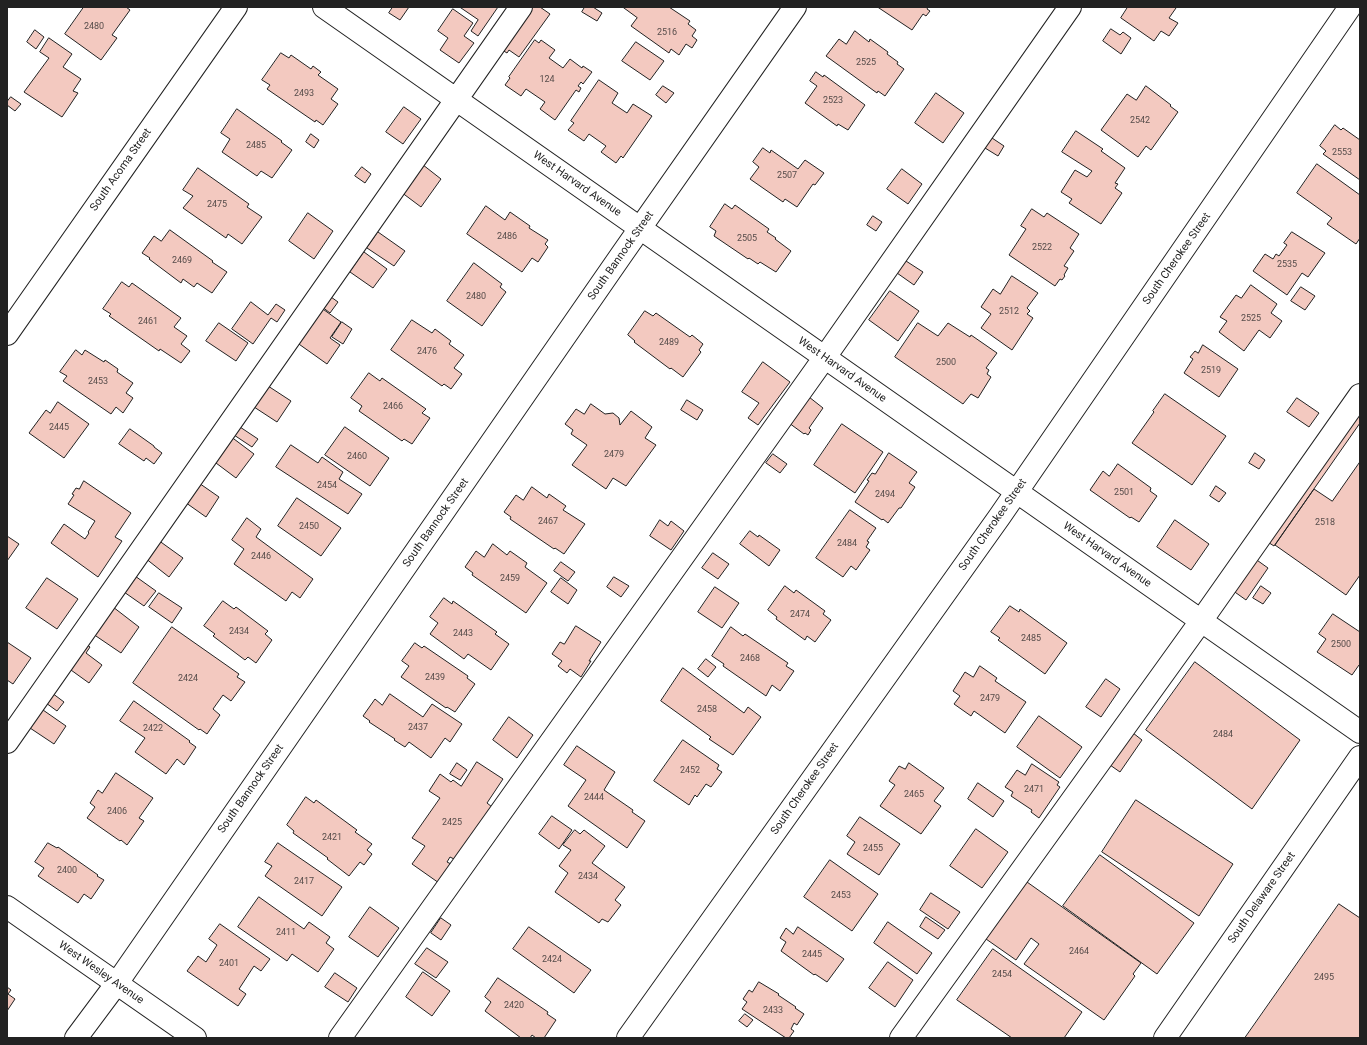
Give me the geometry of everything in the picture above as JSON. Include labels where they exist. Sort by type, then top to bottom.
[{"type":"street","name":"South Acoma Street","points":[[7,334],[236,7]]},
{"type":"street","name":"West Harvard Avenue","points":[[324,7],[1360,732]]},
{"type":"street","points":[[7,742],[521,7]]},
{"type":"street","name":"South Bannock Street","points":[[76,1038],[117,983],[640,228],[796,7]]},
{"type":"street","points":[[340,1038],[824,357],[1070,7]]},
{"type":"street","name":"South Cherokee Street","points":[[628,1038],[1016,492],[1350,7]]},
{"type":"street","points":[[901,1038],[1201,621],[1360,395]]},
{"type":"street","name":"South Delaware Street","points":[[1165,1038],[1360,757]]},
{"type":"street","name":"West Wesley Avenue","points":[[7,907],[195,1038]]},
{"type":"building","points":[[84,7],[126,7],[130,10],[112,35],[117,38],[101,60],[65,34]]},
{"type":"building","points":[[393,7],[409,7],[400,20],[389,13]]},
{"type":"building","points":[[460,7],[498,7],[478,36],[471,31],[478,20]]},
{"type":"building","points":[[523,7],[540,7],[550,14],[519,57],[509,50],[507,53],[499,48]]},
{"type":"building","points":[[585,7],[593,7],[602,13],[597,21],[582,12]]},
{"type":"building","points":[[623,7],[669,7],[690,21],[688,24],[696,30],[692,36],[697,40],[692,48],[686,44],[679,55],[671,49],[669,53],[631,26],[637,18]]},
{"type":"building","points":[[928,7],[927,9],[930,11],[926,16],[923,14],[912,30],[879,8]]},
{"type":"building","points":[[1128,7],[1174,7],[1176,8],[1169,18],[1178,23],[1169,36],[1161,31],[1154,41],[1121,18]]},
{"type":"building","points":[[453,9],[473,23],[464,36],[474,43],[459,63],[440,50],[448,38],[438,31]]},
{"type":"building","points":[[1111,29],[1120,35],[1123,32],[1131,38],[1121,54],[1103,41]]},
{"type":"building","points":[[35,30],[44,37],[36,49],[27,42]]},
{"type":"building","points":[[855,31],[869,42],[870,39],[888,52],[887,54],[898,62],[897,64],[904,69],[885,96],[878,91],[877,93],[826,56],[839,39],[846,44]]},
{"type":"building","points":[[49,38],[72,54],[63,67],[81,79],[73,91],[78,93],[62,117],[24,92],[49,58],[40,52]]},
{"type":"building","points":[[535,40],[539,43],[541,40],[555,50],[549,58],[563,68],[570,59],[582,68],[583,66],[592,72],[583,84],[581,82],[578,86],[581,88],[579,92],[576,90],[555,120],[540,109],[545,102],[526,89],[521,96],[505,85]]},
{"type":"building","points":[[636,42],[664,61],[650,80],[622,61]]},
{"type":"building","points":[[281,53],[289,58],[291,55],[311,69],[313,66],[321,72],[318,75],[338,89],[331,99],[338,104],[323,125],[316,120],[315,122],[267,89],[270,85],[262,80]]},
{"type":"building","points":[[816,72],[823,77],[824,75],[865,105],[848,130],[838,124],[837,126],[805,103],[817,86],[810,81]]},
{"type":"building","points":[[599,80],[618,93],[612,103],[627,113],[633,104],[652,116],[623,158],[621,156],[616,163],[601,152],[606,146],[589,134],[584,141],[568,130],[574,123],[571,121]]},
{"type":"building","points":[[663,86],[674,93],[666,103],[656,95]]},
{"type":"building","points":[[1146,86],[1178,112],[1151,150],[1146,146],[1138,157],[1101,130],[1127,94],[1136,100]]},
{"type":"building","points":[[936,93],[964,113],[943,143],[915,123]]},
{"type":"building","points":[[11,97],[21,104],[15,111],[7,105],[7,102]]},
{"type":"building","points":[[404,107],[421,119],[403,144],[386,132]]},
{"type":"building","points":[[237,109],[282,141],[281,142],[292,150],[272,178],[261,171],[257,176],[222,152],[230,139],[221,133]]},
{"type":"building","points":[[1335,125],[1341,130],[1343,128],[1360,140],[1360,180],[1323,154],[1326,151],[1320,146]]},
{"type":"building","points":[[1076,131],[1103,149],[1101,151],[1125,168],[1115,183],[1118,184],[1115,188],[1122,193],[1101,224],[1069,203],[1072,199],[1061,192],[1075,170],[1087,177],[1092,171],[1062,152]]},
{"type":"building","points":[[311,134],[319,140],[314,148],[306,142]]},
{"type":"building","points":[[992,138],[1004,146],[998,156],[985,148]]},
{"type":"building","points":[[763,148],[770,153],[771,150],[798,169],[805,160],[824,173],[815,185],[813,184],[797,207],[785,199],[783,202],[750,179],[759,167],[753,162]]},
{"type":"building","points":[[418,161],[441,179],[421,207],[397,189]]},
{"type":"building","points":[[1317,164],[1360,195],[1360,238],[1356,244],[1327,224],[1332,218],[1297,193]]},
{"type":"building","points":[[362,167],[371,174],[365,183],[355,176]]},
{"type":"building","points":[[198,168],[249,204],[247,207],[262,217],[242,244],[228,234],[226,238],[183,208],[193,196],[183,190]]},
{"type":"building","points":[[902,169],[922,184],[908,204],[887,189]]},
{"type":"building","points":[[725,204],[732,209],[735,205],[769,229],[767,232],[791,251],[776,272],[760,262],[758,264],[749,258],[748,259],[714,236],[716,231],[710,227]]},
{"type":"building","points":[[486,206],[505,220],[510,212],[530,226],[529,228],[548,240],[545,244],[548,247],[538,262],[532,258],[522,272],[467,234]]},
{"type":"building","points":[[1032,209],[1044,217],[1047,213],[1079,234],[1070,248],[1074,251],[1064,266],[1068,268],[1064,275],[1065,276],[1062,280],[1060,279],[1055,286],[1009,255],[1026,229],[1021,226]]},
{"type":"building","points":[[308,213],[333,231],[314,259],[289,241]]},
{"type":"building","points":[[873,216],[882,222],[876,231],[867,225]]},
{"type":"building","points":[[170,230],[227,272],[212,293],[197,283],[194,287],[183,279],[181,283],[142,253],[154,236],[161,241]]},
{"type":"building","points":[[378,232],[405,251],[394,266],[367,248]]},
{"type":"building","points":[[1292,232],[1325,253],[1308,277],[1302,273],[1287,295],[1253,271],[1265,254],[1273,259],[1276,254],[1279,256],[1287,245],[1284,243]]},
{"type":"building","points":[[364,252],[387,269],[373,288],[350,272]]},
{"type":"building","points":[[906,261],[923,272],[914,285],[897,273]]},
{"type":"building","points":[[474,263],[502,284],[500,287],[506,292],[482,326],[447,301]]},
{"type":"building","points":[[1012,276],[1038,293],[1027,308],[1030,311],[1027,314],[1033,318],[1012,350],[981,328],[991,314],[981,307],[993,289],[1000,294]]},
{"type":"building","points":[[122,282],[129,287],[132,283],[181,318],[174,327],[187,336],[181,344],[190,351],[181,363],[160,349],[159,351],[109,316],[111,314],[103,309]]},
{"type":"building","points":[[1251,285],[1277,304],[1271,313],[1282,321],[1270,338],[1259,330],[1244,351],[1219,332],[1227,321],[1220,317],[1236,295],[1241,298]]},
{"type":"building","points":[[1301,287],[1315,296],[1305,310],[1291,301]]},
{"type":"building","points":[[890,291],[919,311],[898,341],[869,320]]},
{"type":"building","points":[[324,292],[338,302],[330,313],[317,303]]},
{"type":"building","points":[[251,302],[268,315],[276,304],[285,310],[277,322],[271,318],[253,344],[232,329]]},
{"type":"building","points":[[320,307],[341,322],[330,338],[340,345],[327,364],[296,342]]},
{"type":"building","points":[[645,311],[653,316],[656,313],[690,337],[692,335],[703,344],[699,350],[701,352],[683,377],[634,342],[635,341],[628,335]]},
{"type":"building","points":[[412,320],[432,333],[435,329],[451,341],[449,344],[464,355],[454,368],[462,374],[451,389],[444,384],[442,386],[391,350]]},
{"type":"building","points":[[342,322],[352,329],[343,344],[332,337]]},
{"type":"building","points":[[219,323],[248,343],[236,361],[206,341]]},
{"type":"building","points":[[918,323],[938,336],[948,323],[970,337],[971,335],[997,353],[986,368],[989,370],[987,374],[991,377],[978,398],[971,394],[963,404],[895,357]]},
{"type":"building","points":[[1203,345],[1238,369],[1219,397],[1184,373],[1193,359],[1190,357],[1195,351],[1198,353]]},
{"type":"building","points":[[76,350],[82,355],[85,350],[104,362],[105,360],[118,369],[117,372],[133,383],[126,393],[133,398],[123,413],[116,407],[111,414],[63,381],[67,376],[60,372]]},
{"type":"building","points":[[763,362],[790,382],[758,425],[748,418],[759,403],[742,392]]},
{"type":"building","points":[[369,373],[380,381],[382,378],[426,409],[422,413],[430,418],[412,444],[404,439],[402,441],[359,411],[362,406],[351,398]]},
{"type":"building","points":[[265,384],[291,401],[277,422],[251,405]]},
{"type":"building","points":[[1165,394],[1226,436],[1192,485],[1132,443]]},
{"type":"building","points":[[809,397],[823,408],[809,428],[811,430],[808,435],[805,433],[804,434],[789,423]]},
{"type":"building","points":[[1297,398],[1319,413],[1309,427],[1287,412]]},
{"type":"building","points":[[687,400],[703,410],[697,420],[681,410]]},
{"type":"building","points":[[1360,401],[1360,423],[1274,546],[1263,539]]},
{"type":"building","points":[[58,402],[89,424],[64,458],[29,433],[46,410],[50,413]]},
{"type":"building","points":[[591,404],[605,414],[613,413],[619,418],[620,425],[631,411],[652,427],[645,438],[656,445],[626,486],[613,478],[606,489],[572,465],[587,445],[571,434],[573,430],[565,424],[576,409],[584,414]]},
{"type":"building","points":[[842,424],[883,452],[855,493],[814,465]]},
{"type":"building","points":[[237,425],[258,439],[252,447],[231,433]]},
{"type":"building","points":[[345,427],[389,458],[370,486],[325,455]]},
{"type":"building","points":[[130,429],[162,453],[154,464],[146,458],[144,461],[119,444]]},
{"type":"building","points":[[230,436],[254,454],[236,478],[212,460]]},
{"type":"building","points":[[291,445],[318,463],[322,457],[343,472],[339,479],[362,494],[348,514],[276,467]]},
{"type":"building","points":[[889,453],[917,472],[909,483],[915,487],[901,508],[899,508],[888,523],[855,502],[869,481],[867,480],[872,473],[875,474]]},
{"type":"building","points":[[1255,453],[1265,460],[1259,469],[1249,463]]},
{"type":"building","points":[[773,454],[787,464],[780,473],[766,463]]},
{"type":"building","points":[[1360,462],[1360,575],[1346,595],[1275,545],[1314,489],[1332,501]]},
{"type":"building","points":[[1118,464],[1151,488],[1150,491],[1157,496],[1139,522],[1131,517],[1130,518],[1090,490],[1103,471],[1109,476]]},
{"type":"building","points":[[84,481],[131,513],[115,537],[122,541],[98,577],[51,543],[64,524],[85,539],[89,533],[88,532],[95,521],[68,504],[74,495],[72,494],[76,488],[79,489]]},
{"type":"building","points":[[196,481],[219,497],[206,517],[182,500]]},
{"type":"building","points":[[1216,486],[1226,493],[1219,502],[1210,496]]},
{"type":"building","points":[[532,487],[547,498],[549,494],[566,506],[563,510],[585,524],[564,554],[555,548],[554,549],[510,519],[511,517],[504,512],[516,495],[523,500]]},
{"type":"building","points":[[297,498],[341,528],[321,556],[278,526]]},
{"type":"building","points":[[850,510],[876,528],[867,541],[869,542],[866,547],[870,550],[856,570],[851,566],[843,577],[816,558]]},
{"type":"building","points":[[247,518],[261,529],[256,537],[313,579],[300,598],[292,592],[286,601],[234,564],[244,549],[232,540]]},
{"type":"building","points":[[660,520],[668,526],[671,521],[684,531],[671,550],[650,536]]},
{"type":"building","points":[[1175,520],[1209,544],[1191,570],[1157,547]]},
{"type":"building","points":[[750,531],[758,537],[759,535],[780,550],[769,566],[740,544]]},
{"type":"building","points":[[7,536],[19,544],[7,561]]},
{"type":"building","points":[[158,540],[183,558],[169,577],[145,558]]},
{"type":"building","points":[[493,544],[507,555],[510,551],[527,563],[525,567],[547,583],[526,613],[472,575],[473,573],[465,567],[476,551],[484,557]]},
{"type":"building","points":[[713,553],[729,564],[718,579],[702,568]]},
{"type":"building","points":[[1254,558],[1268,568],[1246,600],[1232,590]]},
{"type":"building","points":[[561,562],[575,572],[568,581],[554,571]]},
{"type":"building","points":[[135,576],[156,591],[144,606],[124,592]]},
{"type":"building","points":[[614,577],[629,586],[621,597],[607,587]]},
{"type":"building","points":[[47,578],[78,599],[57,629],[26,608]]},
{"type":"building","points":[[561,578],[577,590],[568,604],[551,592]]},
{"type":"building","points":[[785,586],[794,593],[796,590],[825,611],[823,614],[831,620],[815,642],[807,636],[805,640],[776,619],[777,617],[768,610]]},
{"type":"building","points":[[1261,586],[1271,593],[1263,604],[1253,598]]},
{"type":"building","points":[[715,587],[739,603],[722,628],[698,612]]},
{"type":"building","points":[[159,593],[182,608],[172,623],[149,607]]},
{"type":"building","points":[[444,598],[452,604],[453,601],[497,632],[495,634],[509,644],[491,670],[468,654],[464,659],[430,634],[438,623],[430,617]]},
{"type":"building","points":[[223,601],[234,609],[236,607],[268,631],[265,634],[272,640],[256,663],[248,657],[245,660],[213,636],[215,634],[204,626]]},
{"type":"building","points":[[1010,606],[1019,612],[1020,609],[1067,643],[1045,674],[998,640],[1000,638],[991,632]]},
{"type":"building","points":[[113,607],[139,627],[121,653],[93,634]]},
{"type":"building","points":[[1333,614],[1360,632],[1360,665],[1352,675],[1317,652],[1326,639],[1319,634]]},
{"type":"building","points":[[576,626],[601,642],[581,677],[570,669],[567,673],[558,666],[562,661],[552,654],[560,642],[564,644]]},
{"type":"building","points":[[172,627],[239,674],[237,677],[245,682],[231,701],[223,695],[213,709],[220,715],[207,734],[200,729],[199,730],[133,683]]},
{"type":"building","points":[[731,627],[743,636],[745,634],[788,663],[786,666],[794,671],[780,691],[772,685],[766,696],[723,666],[724,664],[712,656]]},
{"type":"building","points":[[80,640],[90,647],[86,653],[102,665],[89,683],[64,665]]},
{"type":"building","points":[[7,642],[31,658],[13,684],[7,680]]},
{"type":"building","points":[[415,643],[422,648],[424,646],[468,676],[467,678],[475,684],[455,712],[447,707],[446,708],[401,677],[409,666],[402,661]]},
{"type":"building","points":[[706,659],[716,667],[708,677],[698,669]]},
{"type":"building","points":[[1195,662],[1300,740],[1252,809],[1146,730]]},
{"type":"building","points":[[980,666],[997,678],[995,681],[1026,702],[1005,733],[974,711],[971,716],[954,704],[960,696],[953,691],[965,672],[973,677]]},
{"type":"building","points":[[683,668],[744,713],[748,707],[761,717],[733,755],[709,739],[711,737],[661,701]]},
{"type":"building","points":[[1106,679],[1120,689],[1101,717],[1086,707]]},
{"type":"building","points":[[52,693],[64,702],[57,711],[46,703]]},
{"type":"building","points":[[390,694],[423,717],[432,704],[462,724],[450,742],[445,738],[431,758],[409,742],[405,747],[369,722],[370,721],[363,716],[375,699],[382,705]]},
{"type":"building","points":[[134,701],[190,741],[189,742],[196,747],[184,765],[177,759],[166,774],[135,752],[145,738],[120,721]]},
{"type":"building","points":[[43,710],[66,726],[54,744],[30,728]]},
{"type":"building","points":[[1039,716],[1082,747],[1060,778],[1017,747]]},
{"type":"building","points":[[509,717],[533,735],[517,758],[493,740]]},
{"type":"building","points":[[1133,733],[1142,740],[1120,772],[1110,765]]},
{"type":"building","points":[[683,740],[719,765],[717,769],[722,772],[711,787],[706,784],[697,797],[695,795],[689,805],[654,781]]},
{"type":"building","points":[[577,746],[615,772],[604,790],[633,810],[632,812],[645,821],[627,848],[568,806],[586,780],[564,765]]},
{"type":"building","points":[[477,762],[503,779],[487,803],[492,807],[456,860],[450,857],[447,862],[451,864],[439,883],[412,864],[425,846],[412,838],[440,798],[429,791],[440,774],[451,782],[453,780],[461,786]]},
{"type":"building","points":[[457,763],[467,770],[460,780],[450,774]]},
{"type":"building","points":[[909,763],[944,788],[934,801],[941,806],[921,834],[880,806],[895,785],[889,781],[899,766],[905,769]]},
{"type":"building","points":[[1032,764],[1059,782],[1057,785],[1060,787],[1039,818],[1031,812],[1032,810],[1011,796],[1013,792],[1005,787],[1017,770],[1025,775]]},
{"type":"building","points":[[116,773],[153,798],[139,818],[144,821],[127,845],[87,818],[95,807],[90,803],[98,790],[102,793]]},
{"type":"building","points":[[978,783],[1004,801],[993,817],[968,799]]},
{"type":"building","points":[[306,797],[314,803],[316,800],[357,830],[355,832],[372,844],[367,850],[372,854],[364,865],[360,862],[349,876],[327,859],[328,858],[293,833],[294,831],[287,825]]},
{"type":"building","points":[[1136,800],[1233,864],[1199,916],[1102,852]]},
{"type":"building","points":[[552,816],[572,830],[559,849],[539,834]]},
{"type":"building","points":[[860,817],[900,844],[879,875],[847,854],[855,842],[847,836]]},
{"type":"building","points":[[976,829],[1008,852],[982,888],[950,866]]},
{"type":"building","points":[[575,830],[580,834],[584,830],[605,846],[592,863],[625,887],[615,900],[621,905],[608,922],[602,919],[599,923],[555,892],[568,873],[559,866],[571,850],[563,845]]},
{"type":"building","points":[[48,843],[57,848],[58,847],[104,880],[91,899],[84,894],[78,903],[38,876],[44,868],[35,862]]},
{"type":"building","points":[[278,843],[342,887],[322,916],[265,876],[272,866],[265,862]]},
{"type":"building","points":[[1100,855],[1194,923],[1157,974],[1063,906]]},
{"type":"building","points":[[830,860],[878,894],[852,931],[804,897]]},
{"type":"building","points":[[1027,882],[1141,963],[1133,974],[1135,976],[1104,1020],[1024,964],[1039,944],[1031,938],[1016,960],[986,939]]},
{"type":"building","points":[[931,893],[960,912],[948,929],[920,910]]},
{"type":"building","points":[[259,897],[304,929],[309,922],[330,937],[326,943],[334,949],[318,972],[292,954],[287,961],[238,927]]},
{"type":"building","points":[[1339,904],[1360,918],[1360,1038],[1245,1038]]},
{"type":"building","points":[[370,907],[399,928],[378,957],[349,937]]},
{"type":"building","points":[[926,917],[945,930],[938,939],[920,927]]},
{"type":"building","points":[[441,918],[451,925],[441,940],[431,933]]},
{"type":"building","points":[[888,922],[932,953],[917,974],[874,943]]},
{"type":"building","points":[[220,924],[270,959],[261,971],[254,966],[239,989],[246,994],[238,1006],[187,971],[198,956],[206,962],[217,945],[209,939]]},
{"type":"building","points":[[529,927],[591,970],[574,993],[513,949]]},
{"type":"building","points":[[798,927],[844,959],[827,982],[815,974],[814,975],[781,951],[786,942],[780,938],[786,928],[793,934]]},
{"type":"building","points":[[427,948],[448,962],[436,978],[415,964]]},
{"type":"building","points":[[993,949],[1082,1012],[1064,1038],[1012,1038],[957,1000]]},
{"type":"building","points":[[888,962],[913,980],[895,1007],[869,988]]},
{"type":"building","points":[[423,972],[450,991],[432,1016],[406,997]]},
{"type":"building","points":[[335,973],[357,988],[348,1002],[325,987]]},
{"type":"building","points":[[498,978],[548,1012],[547,1014],[556,1020],[544,1038],[536,1038],[532,1035],[530,1038],[521,1038],[485,1011],[491,1002],[485,997]]},
{"type":"building","points":[[759,982],[779,994],[778,995],[804,1014],[797,1025],[794,1023],[791,1029],[794,1031],[789,1038],[786,1038],[742,1009],[747,1002],[743,999],[749,990],[752,992]]},
{"type":"building","points":[[7,987],[11,990],[8,994],[15,999],[7,1011]]},
{"type":"building","points":[[745,1014],[753,1020],[747,1027],[739,1021]]}]
